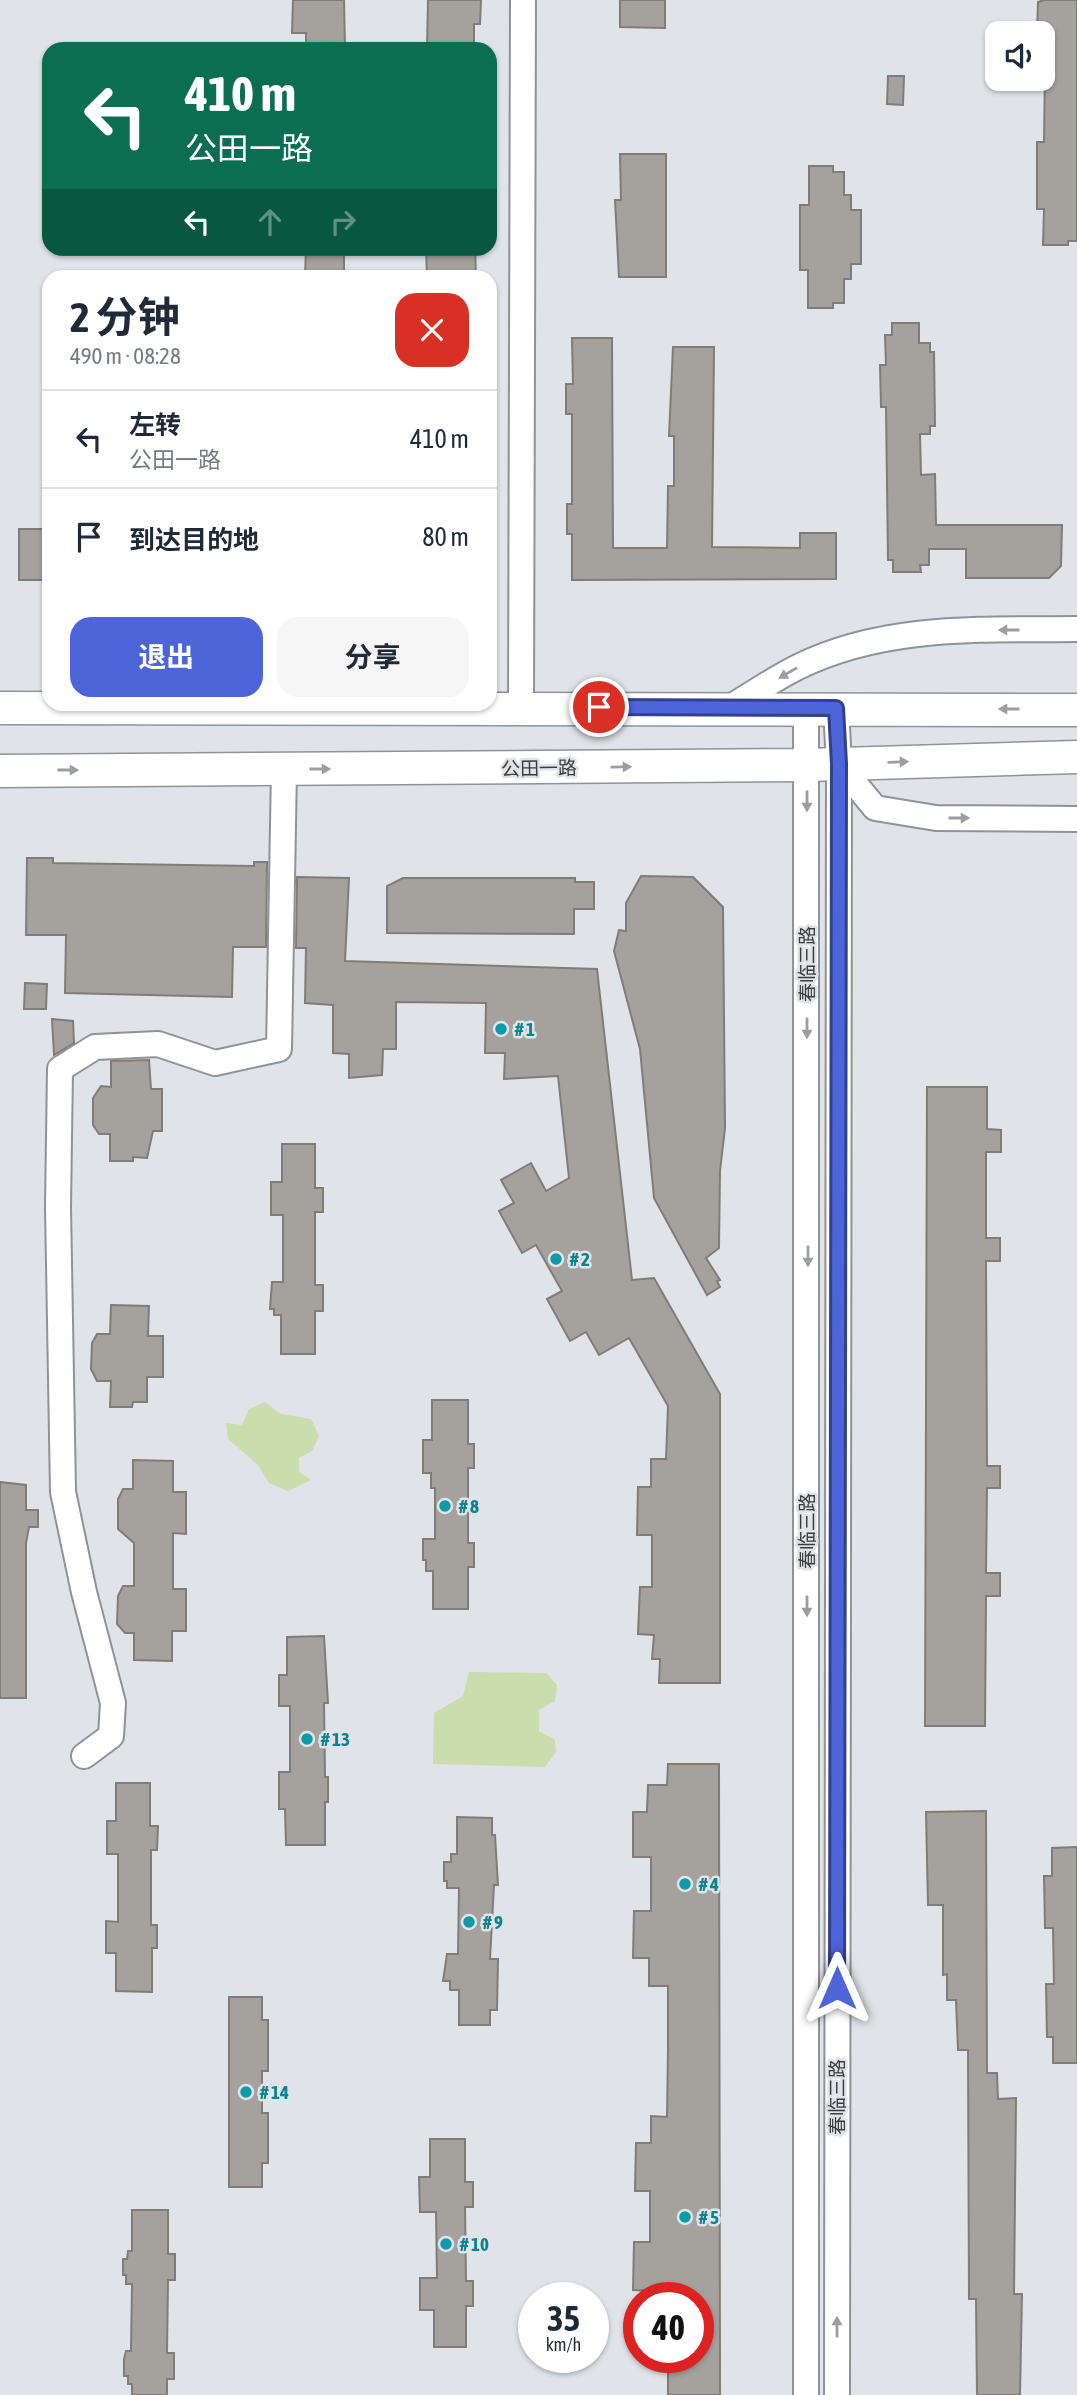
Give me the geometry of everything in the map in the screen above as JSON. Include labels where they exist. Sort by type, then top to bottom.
[{"type":"main road","points":[[497,707],[1077,710]]},
{"type":"main road","points":[[0,708],[42,708]]},
{"type":"main road","name":"公田一路","points":[[0,771],[807,765],[1077,757]]},
{"type":"street","points":[[522,707],[523,0]]},
{"type":"street","points":[[729,708],[799,666],[889,638],[942,630],[1077,629]]},
{"type":"street","name":"春临三路","points":[[821,708],[839,764],[836,2395]]},
{"type":"street","name":"春临三路","points":[[806,2395],[807,765],[821,708]]},
{"type":"street","points":[[839,764],[875,808],[936,818],[1077,819]]},
{"type":"street","points":[[84,1756],[111,1736],[114,1703],[85,1592],[63,1492],[58,1207],[60,1069],[95,1046],[158,1045],[215,1063],[279,1049],[284,769]]},
{"type":"green space","points":[[265,1402],[281,1414],[311,1419],[319,1436],[312,1451],[299,1458],[299,1472],[311,1480],[288,1491],[269,1483],[258,1465],[228,1439],[226,1423],[242,1425],[249,1409]]},
{"type":"green space","points":[[469,1672],[546,1673],[557,1685],[555,1701],[539,1710],[539,1731],[555,1740],[556,1752],[545,1767],[433,1764],[434,1713],[463,1696]]},
{"type":"building","points":[[293,0],[344,0],[345,42],[306,42],[306,33],[292,33]]},
{"type":"building","points":[[428,0],[481,0],[480,24],[474,24],[474,42],[427,42]]},
{"type":"building","points":[[620,0],[665,0],[665,28],[620,27]]},
{"type":"building","points":[[1077,0],[1077,241],[1068,241],[1068,245],[1043,245],[1044,209],[1037,209],[1037,142],[1044,142],[1045,91],[1055,91],[1055,21],[1037,21],[1038,2]]},
{"type":"building","points":[[888,76],[904,76],[903,105],[887,104]]},
{"type":"building","points":[[620,154],[666,154],[666,277],[619,277],[615,200],[621,200]]},
{"type":"building","points":[[809,166],[833,166],[833,172],[844,172],[844,195],[851,195],[851,210],[861,210],[861,264],[851,264],[851,279],[844,279],[844,303],[833,303],[833,308],[808,308],[808,270],[800,270],[800,205],[809,205]]},
{"type":"building","points":[[306,256],[344,256],[344,270],[305,270]]},
{"type":"building","points":[[426,256],[475,256],[476,270],[427,270]]},
{"type":"building","points":[[892,323],[919,323],[919,343],[930,343],[930,352],[934,352],[935,426],[930,426],[930,434],[920,434],[921,475],[935,474],[936,525],[1062,525],[1061,566],[1049,578],[966,578],[966,549],[929,549],[929,565],[920,565],[921,572],[893,572],[893,560],[888,560],[886,407],[881,407],[880,365],[886,365],[885,335],[892,335]]},
{"type":"building","points":[[572,338],[612,338],[613,548],[667,548],[668,486],[674,486],[674,436],[669,436],[673,347],[714,347],[712,547],[800,548],[800,533],[836,533],[836,579],[572,580],[572,534],[567,534],[567,504],[572,504],[572,414],[566,414],[566,384],[573,384]]},
{"type":"building","points":[[19,529],[42,529],[42,580],[19,580]]},
{"type":"building","points":[[27,858],[53,858],[53,863],[254,866],[254,862],[267,862],[266,947],[233,947],[232,997],[65,993],[66,935],[26,935]]},
{"type":"building","points":[[641,876],[693,877],[723,907],[725,1128],[720,1171],[719,1248],[706,1258],[720,1280],[717,1281],[720,1287],[707,1295],[654,1198],[640,1049],[614,951],[619,930],[626,931],[626,903]]},
{"type":"building","points":[[297,877],[349,878],[345,961],[597,969],[632,1280],[654,1278],[720,1394],[720,1683],[659,1683],[660,1659],[652,1659],[654,1635],[638,1634],[640,1587],[652,1587],[652,1535],[637,1535],[638,1487],[651,1487],[651,1459],[666,1459],[668,1406],[629,1338],[599,1355],[586,1332],[570,1341],[547,1299],[562,1291],[536,1245],[522,1253],[499,1211],[514,1203],[501,1180],[531,1163],[546,1191],[569,1178],[558,1076],[504,1079],[505,1053],[485,1053],[486,1003],[396,1002],[396,1049],[383,1049],[382,1075],[349,1078],[349,1054],[333,1053],[333,1005],[305,1003],[306,948],[296,948]]},
{"type":"building","points":[[403,878],[575,878],[575,882],[594,882],[594,909],[574,909],[574,934],[387,933],[387,886]]},
{"type":"building","points":[[25,983],[47,984],[46,1009],[24,1009]]},
{"type":"building","points":[[52,1019],[73,1021],[74,1043],[54,1055]]},
{"type":"building","points":[[149,1060],[151,1089],[162,1089],[162,1131],[153,1131],[147,1158],[133,1157],[133,1161],[110,1161],[110,1134],[99,1134],[93,1125],[93,1098],[101,1086],[111,1087],[111,1061]]},
{"type":"building","points":[[927,1087],[987,1087],[987,1129],[1001,1130],[1001,1152],[986,1152],[986,1238],[1000,1238],[1000,1261],[986,1261],[987,1466],[1000,1466],[1000,1488],[987,1488],[986,1573],[1000,1573],[1000,1596],[986,1596],[985,1726],[925,1726]]},
{"type":"building","points":[[282,1144],[315,1144],[315,1188],[323,1188],[323,1212],[315,1212],[315,1285],[323,1285],[323,1311],[315,1311],[315,1354],[281,1354],[281,1315],[274,1315],[274,1309],[270,1309],[272,1282],[283,1282],[283,1215],[271,1215],[271,1182],[282,1182]]},
{"type":"building","points":[[111,1305],[149,1306],[148,1336],[163,1336],[163,1377],[147,1377],[147,1402],[133,1402],[132,1407],[110,1407],[111,1381],[97,1381],[91,1369],[92,1343],[97,1334],[110,1334]]},
{"type":"building","name":"# 8","points":[[432,1400],[468,1400],[468,1444],[474,1444],[474,1468],[468,1468],[468,1543],[474,1543],[474,1567],[468,1567],[468,1609],[433,1609],[433,1571],[426,1571],[426,1560],[423,1560],[423,1539],[435,1539],[435,1488],[431,1488],[431,1473],[423,1473],[423,1440],[432,1440]]},
{"type":"building","points":[[133,1460],[173,1461],[173,1492],[186,1492],[186,1534],[173,1533],[173,1589],[186,1589],[186,1631],[172,1631],[172,1661],[134,1660],[134,1633],[125,1633],[117,1624],[118,1596],[123,1586],[134,1586],[134,1543],[118,1529],[118,1499],[123,1489],[133,1489]]},
{"type":"building","points":[[0,1482],[26,1485],[26,1510],[38,1510],[38,1527],[29,1527],[26,1543],[26,1698],[0,1698]]},
{"type":"building","name":"# 13","points":[[324,1636],[328,1703],[324,1703],[325,1777],[328,1777],[325,1845],[286,1845],[285,1809],[279,1809],[279,1772],[290,1772],[290,1706],[279,1706],[279,1675],[287,1675],[287,1637]]},
{"type":"building","points":[[668,1764],[719,1764],[720,2395],[668,2395],[668,2373],[714,2373],[714,2282],[633,2282],[634,2242],[650,2242],[650,2191],[635,2191],[636,2143],[651,2143],[651,2116],[667,2117],[668,1986],[649,1986],[649,1958],[633,1958],[634,1911],[651,1911],[651,1857],[633,1857],[633,1812],[647,1812],[648,1785],[667,1785]]},
{"type":"building","points":[[116,1783],[150,1783],[150,1826],[158,1826],[157,1850],[151,1850],[151,1925],[157,1925],[157,1948],[152,1948],[152,1992],[116,1991],[116,1953],[106,1953],[106,1921],[118,1922],[118,1854],[107,1854],[107,1821],[116,1821]]},
{"type":"building","points":[[986,1811],[987,2073],[997,2073],[998,2099],[1016,2098],[1014,2294],[1022,2294],[1020,2395],[977,2395],[976,2299],[969,2299],[968,2050],[958,2050],[956,2000],[947,2000],[947,1974],[943,1975],[943,1905],[928,1905],[926,1812]]},
{"type":"building","name":"# 9","points":[[457,1817],[492,1818],[492,1835],[495,1835],[498,1885],[494,1885],[490,1959],[498,1959],[497,2010],[490,2010],[490,2025],[459,2025],[459,1990],[450,1990],[450,1981],[443,1981],[447,1954],[458,1954],[459,1888],[447,1888],[447,1881],[444,1881],[444,1862],[451,1862],[451,1854],[457,1854]]},
{"type":"building","points":[[1077,1847],[1077,2063],[1053,2063],[1053,2037],[1047,2037],[1046,1984],[1054,1984],[1053,1928],[1045,1928],[1044,1876],[1052,1876],[1052,1848]]},
{"type":"building","name":"# 14","points":[[229,1997],[262,1997],[262,2020],[268,2020],[268,2071],[262,2071],[262,2113],[268,2113],[268,2163],[262,2163],[262,2187],[229,2187]]},
{"type":"building","name":"# 10","points":[[430,2139],[465,2139],[465,2182],[473,2182],[473,2207],[465,2207],[466,2281],[473,2281],[473,2306],[466,2306],[466,2347],[434,2347],[434,2310],[420,2310],[420,2278],[437,2278],[436,2212],[420,2212],[419,2177],[430,2177]]},
{"type":"building","points":[[132,2210],[168,2210],[168,2254],[175,2254],[175,2280],[168,2280],[167,2353],[174,2353],[174,2379],[167,2379],[167,2395],[132,2395],[132,2384],[128,2384],[128,2376],[124,2376],[126,2351],[131,2351],[132,2284],[126,2284],[123,2259],[127,2259],[128,2251],[132,2251]]},
{"type":"place","name":"# 1","points":[[501,1029]]},
{"type":"place","name":"# 2","points":[[556,1259]]},
{"type":"place","name":"# 8","points":[[445,1506]]},
{"type":"place","name":"# 13","points":[[307,1739]]},
{"type":"place","name":"# 4","points":[[685,1884]]},
{"type":"place","name":"# 9","points":[[469,1922]]},
{"type":"place","name":"# 14","points":[[246,2092]]},
{"type":"place","name":"# 5","points":[[685,2217]]},
{"type":"place","name":"# 10","points":[[446,2244]]},
{"type":"route","points":[[599,707],[836,708],[839,764],[837,1988]]}]
